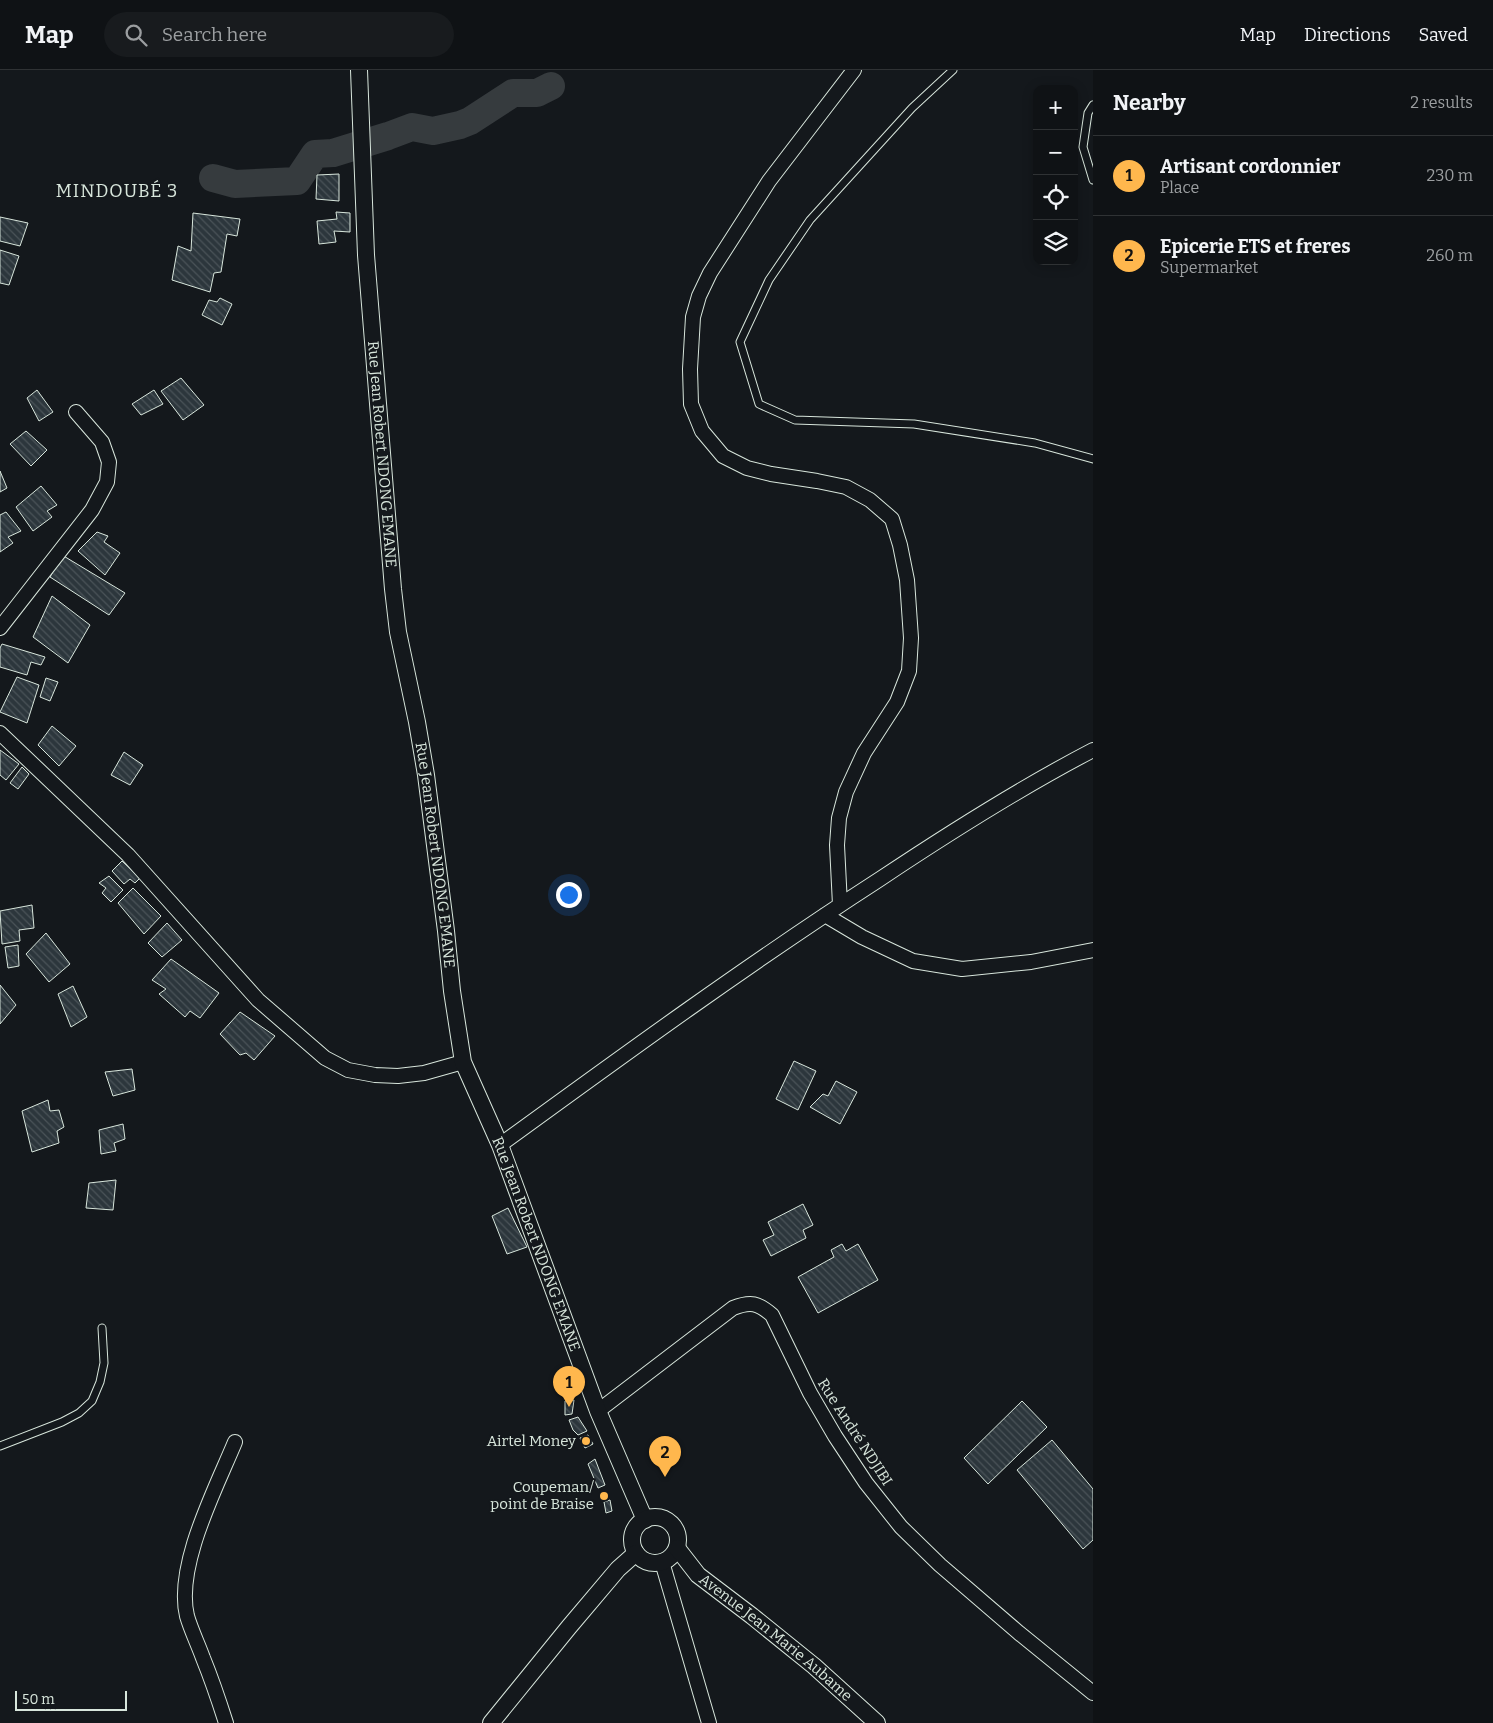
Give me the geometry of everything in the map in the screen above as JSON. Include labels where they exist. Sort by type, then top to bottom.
[{"type":"street","name":"Rue Jean Robert NDONG EMANE","points":[[359,70],[366,255],[393,589],[398,632],[426,775],[452,991],[464,1062],[500,1145],[598,1412],[645,1520]]},
{"type":"street","points":[[840,905],[837,845],[838,818],[846,792],[864,753],[897,702],[909,671],[911,638],[907,580],[900,545],[892,520],[870,500],[846,487],[771,474],[747,468],[722,456],[702,431],[691,404],[690,369],[693,317],[699,296],[710,273],[769,181],[854,70]]},
{"type":"street","points":[[0,628],[92,510],[107,482],[109,462],[102,442],[76,412]]},
{"type":"street","points":[[0,733],[128,855],[258,1000],[324,1058],[348,1070],[383,1076],[424,1073],[464,1062]]},
{"type":"street","points":[[500,1145],[683,1013],[824,915],[950,833],[1093,750]]},
{"type":"street","points":[[824,915],[862,937],[913,961],[962,969],[1031,962],[1093,950]]},
{"type":"street","name":"Rue André NDJIBI","points":[[598,1412],[733,1308],[747,1303],[762,1306],[772,1315],[810,1393],[836,1436],[866,1483],[902,1527],[962,1583],[1093,1693]]},
{"type":"street","points":[[226,1723],[187,1615],[185,1594],[188,1569],[194,1545],[235,1442]]},
{"type":"street","points":[[663,1518],[673,1525],[678,1536],[677,1548],[671,1557],[662,1562],[648,1562],[636,1553],[633,1546],[634,1531],[645,1520],[663,1518]]},
{"type":"street","name":"Avenue Jean Marie Aubame","points":[[677,1548],[698,1575],[806,1660],[877,1723]]},
{"type":"street","points":[[491,1723],[568,1627],[618,1569],[636,1553]]},
{"type":"street","points":[[662,1562],[709,1723]]},
{"type":"lane","points":[[953,70],[912,108],[810,220],[769,280],[740,342],[759,404],[796,420],[914,424],[1035,443],[1093,459]]},
{"type":"lane","points":[[1093,104],[1088,113],[1083,147],[1093,180]]},
{"type":"lane","points":[[0,1446],[62,1422],[79,1413],[92,1401],[100,1382],[104,1363],[102,1328]]},
{"type":"building","points":[[339,174],[339,201],[316,199],[317,175]]},
{"type":"building","points":[[336,212],[350,213],[350,232],[334,231],[336,242],[319,244],[317,221],[337,219]]},
{"type":"building","points":[[193,213],[240,219],[237,236],[227,234],[221,272],[214,273],[210,292],[172,280],[178,246],[191,251]]},
{"type":"building","points":[[0,217],[28,223],[20,246],[0,241]]},
{"type":"building","points":[[0,250],[19,256],[9,285],[0,283]]},
{"type":"building","points":[[220,298],[232,304],[222,325],[202,315],[209,300],[217,302]]},
{"type":"building","points":[[181,378],[204,405],[183,420],[161,391]]},
{"type":"building","points":[[37,390],[53,412],[39,421],[27,398]]},
{"type":"building","points":[[154,390],[163,404],[141,415],[132,404]]},
{"type":"building","points":[[26,431],[47,450],[31,466],[10,444]]},
{"type":"building","points":[[0,471],[7,488],[0,492]]},
{"type":"building","points":[[41,486],[57,505],[47,511],[52,517],[33,531],[16,507]]},
{"type":"building","points":[[6,512],[21,531],[8,537],[13,543],[0,552],[0,515]]},
{"type":"building","points":[[97,532],[108,536],[104,542],[120,553],[105,575],[78,551]]},
{"type":"building","points":[[62,555],[125,593],[109,615],[50,577]]},
{"type":"building","points":[[52,596],[90,625],[68,663],[33,637]]},
{"type":"building","points":[[2,644],[45,657],[41,665],[31,662],[27,675],[0,667],[0,648]]},
{"type":"building","points":[[17,677],[39,685],[27,723],[0,712]]},
{"type":"building","points":[[46,678],[58,682],[50,701],[40,697]]},
{"type":"building","points":[[52,726],[76,746],[59,766],[38,745]]},
{"type":"building","points":[[0,750],[19,764],[6,780],[0,775]]},
{"type":"building","points":[[124,752],[143,765],[130,785],[111,775]]},
{"type":"building","points":[[22,767],[29,774],[18,789],[10,783]]},
{"type":"building","points":[[122,861],[140,878],[135,883],[130,879],[124,884],[112,871]]},
{"type":"building","points":[[109,876],[123,890],[111,902],[102,893],[106,888],[99,883]]},
{"type":"building","points":[[133,888],[161,916],[144,934],[118,903]]},
{"type":"building","points":[[32,905],[34,928],[19,930],[20,941],[2,944],[0,911]]},
{"type":"building","points":[[167,923],[182,940],[162,957],[148,943]]},
{"type":"building","points":[[46,933],[70,964],[49,982],[26,954]]},
{"type":"building","points":[[18,945],[19,966],[8,968],[5,947]]},
{"type":"building","points":[[171,959],[219,993],[200,1018],[190,1011],[185,1017],[159,994],[166,989],[152,980]]},
{"type":"building","points":[[0,985],[16,1005],[0,1024]]},
{"type":"building","points":[[73,986],[87,1017],[71,1027],[58,994]]},
{"type":"building","points":[[240,1012],[275,1036],[254,1060],[246,1053],[240,1055],[220,1034]]},
{"type":"building","points":[[794,1061],[816,1071],[798,1110],[776,1099]]},
{"type":"building","points":[[132,1069],[135,1090],[113,1096],[105,1072]]},
{"type":"building","points":[[836,1081],[857,1092],[840,1124],[810,1107],[823,1094],[828,1096]]},
{"type":"building","points":[[48,1100],[50,1111],[59,1110],[64,1127],[57,1131],[59,1143],[32,1152],[22,1111]]},
{"type":"building","points":[[123,1124],[125,1139],[114,1143],[116,1151],[101,1154],[99,1130]]},
{"type":"building","points":[[116,1180],[113,1210],[86,1208],[89,1183]]},
{"type":"building","points":[[803,1204],[813,1225],[803,1230],[806,1238],[771,1256],[763,1240],[774,1235],[768,1222]]},
{"type":"building","points":[[508,1208],[527,1247],[507,1254],[492,1216]]},
{"type":"building","points":[[842,1244],[846,1251],[858,1244],[878,1280],[818,1313],[798,1277],[834,1257],[831,1250]]},
{"type":"building","points":[[574,1400],[572,1414],[565,1415],[565,1401]]},
{"type":"building","points":[[1022,1401],[1047,1427],[988,1484],[964,1458]]},
{"type":"building","points":[[578,1417],[587,1431],[578,1435],[573,1430],[569,1420]]},
{"type":"building","name":"Airtel Money","points":[[588,1435],[593,1444],[585,1448],[580,1438]]},
{"type":"building","points":[[1052,1440],[1093,1489],[1093,1540],[1083,1549],[1017,1470]]},
{"type":"building","points":[[595,1459],[605,1485],[598,1488],[588,1464]]},
{"type":"building","points":[[610,1500],[612,1511],[606,1513],[604,1502]]},
{"type":"waterway","points":[[213,178],[235,184],[297,181],[315,154],[333,153],[412,127],[433,131],[460,125],[470,121],[513,93],[537,93],[551,86]]},
{"type":"place","name":"Artisant cordonnier","points":[[569,1407]]},
{"type":"place","name":"Airtel Money","points":[[586,1441]]},
{"type":"place","name":"Epicerie ETS et freres","points":[[665,1477]]},
{"type":"place","name":"Coupeman/ point de Braise","points":[[604,1496]]},
{"type":"district","name":"MINDOUBÉ 3","points":[[117,191]]}]
